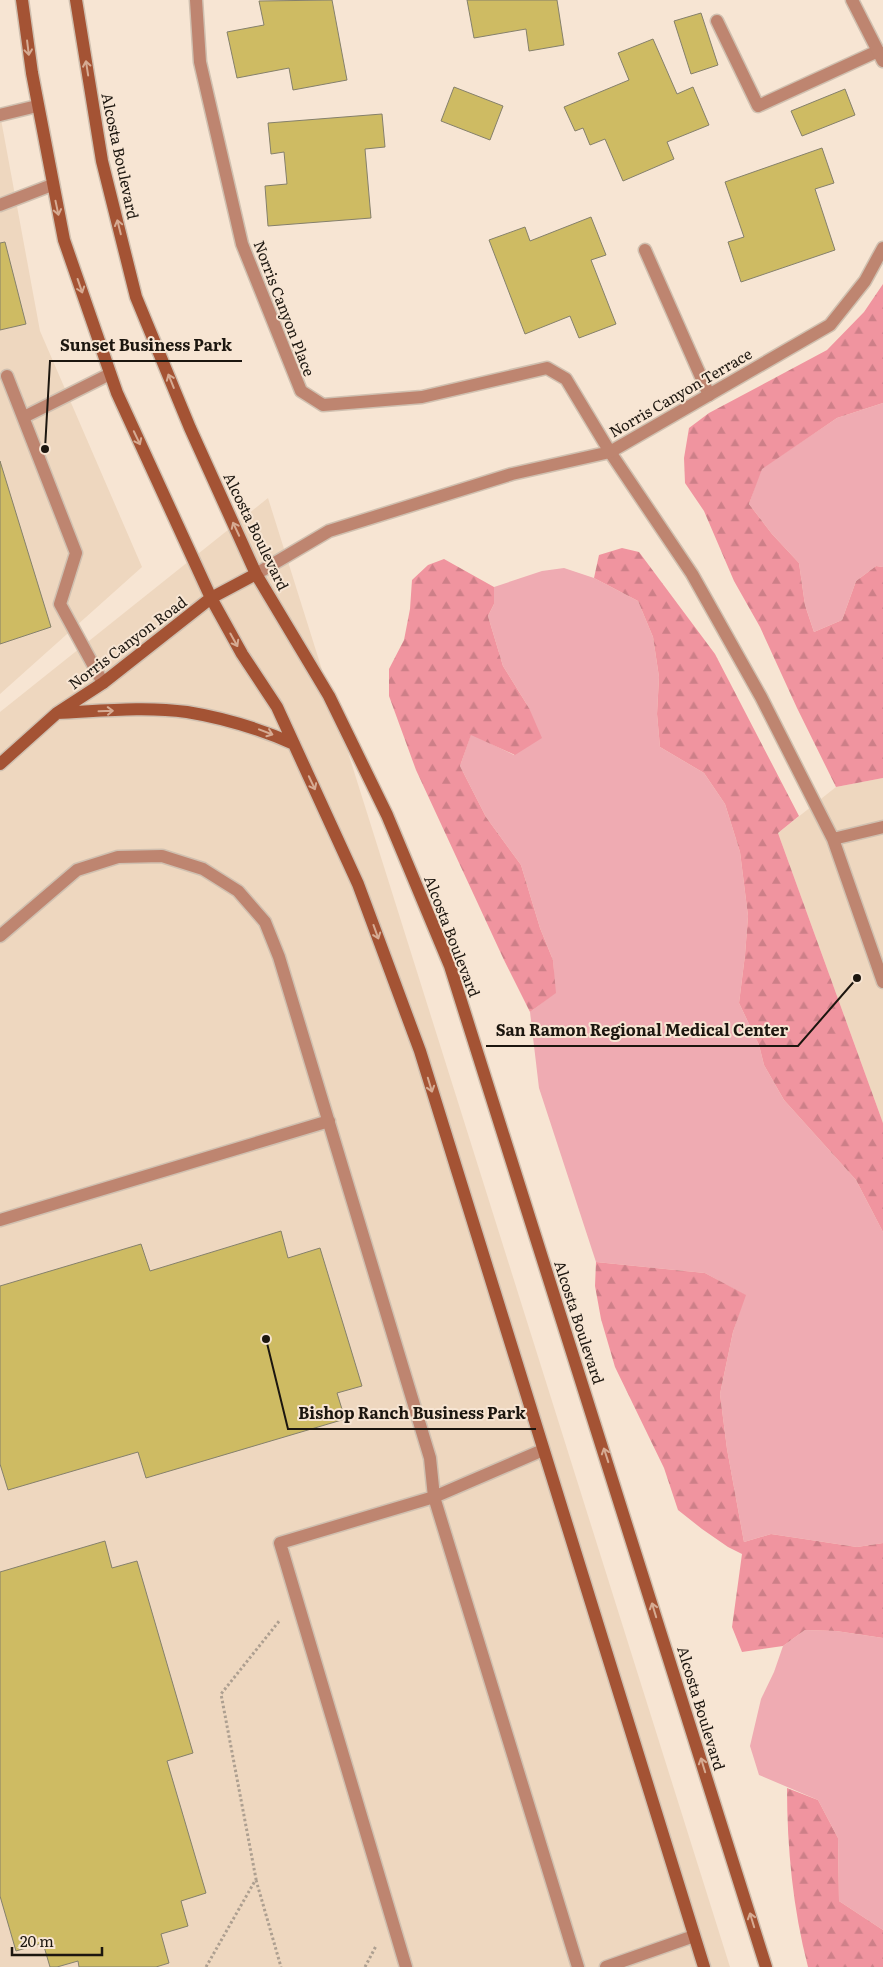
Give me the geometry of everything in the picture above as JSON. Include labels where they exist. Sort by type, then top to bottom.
[{"type":"main road","points":[[22,0],[37,106],[64,240],[116,393],[211,598],[242,654],[277,708],[358,884],[420,1051],[704,1967]]},
{"type":"main road","name":"Alcosta Boulevard","points":[[76,0],[102,161],[136,297],[190,428],[256,574],[333,704],[387,815],[450,966],[766,1967]]},
{"type":"main road","name":"Norris Canyon Road","points":[[0,764],[57,713],[103,683],[211,598],[256,574]]},
{"type":"main road","points":[[57,713],[148,710],[186,712],[263,730],[294,744]]},
{"type":"street","name":"Norris Canyon Place","points":[[196,0],[200,62],[242,244],[301,391],[323,405],[422,397],[546,368],[566,379],[610,452],[692,574],[761,697],[833,839],[883,982]]},
{"type":"street","points":[[717,21],[758,106],[881,56],[852,0]]},
{"type":"street","points":[[0,114],[37,106]]},
{"type":"street","points":[[0,205],[52,186]]},
{"type":"street","name":"Norris Canyon Terrace","points":[[256,574],[329,531],[512,474],[610,452],[830,325],[865,281],[883,248]]},
{"type":"street","points":[[646,250],[709,395]]},
{"type":"street","points":[[24,417],[110,374]]},
{"type":"street","points":[[7,376],[76,553],[60,604],[103,683]]},
{"type":"street","points":[[833,839],[883,826]]},
{"type":"street","points":[[0,936],[77,870],[118,857],[162,856],[203,869],[238,891],[265,922],[279,958],[430,1458],[434,1497],[578,1967]]},
{"type":"street","points":[[0,1220],[329,1122]]},
{"type":"street","points":[[406,1967],[280,1544],[434,1497],[543,1450]]},
{"type":"street","points":[[606,1967],[694,1936]]},
{"type":"path","points":[[281,1967],[256,1879],[221,1694],[296,1598]]},
{"type":"path","points":[[206,1967],[256,1879]]},
{"type":"shaded area","points":[[0,114],[40,331],[142,567],[0,694]]},
{"type":"shaded area","points":[[883,403],[883,567],[876,566],[856,581],[842,620],[814,632],[805,605],[799,563],[772,534],[749,504],[761,469],[837,418]]},
{"type":"shaded area","points":[[268,498],[730,1967],[0,1967],[0,712]]},
{"type":"shaded area","points":[[564,568],[594,578],[638,601],[653,637],[659,677],[657,714],[660,747],[704,773],[725,804],[740,852],[748,916],[739,1003],[759,1045],[764,1065],[784,1100],[856,1180],[883,1232],[883,1543],[857,1547],[771,1534],[744,1542],[727,1449],[720,1394],[733,1332],[745,1295],[705,1273],[596,1262],[539,1088],[530,1012],[555,993],[553,960],[540,928],[521,865],[486,817],[460,766],[471,734],[514,755],[529,708],[503,666],[488,616],[494,604],[494,587],[542,571]]},
{"type":"shaded area","points":[[883,778],[883,1123],[778,833],[836,787]]},
{"type":"shaded area","points":[[805,1630],[836,1631],[883,1638],[883,1930],[839,1901],[838,1838],[818,1800],[759,1775],[750,1746],[761,1699],[774,1672],[783,1646]]},
{"type":"green space","points":[[883,284],[883,403],[837,418],[762,469],[749,504],[772,534],[799,563],[805,605],[814,632],[842,620],[856,581],[876,566],[883,567],[883,778],[836,787],[760,627],[734,581],[704,511],[685,483],[684,458],[689,428],[709,413],[827,350],[864,312]]},
{"type":"green space","points":[[622,548],[639,552],[715,654],[799,816],[778,833],[883,1123],[883,1232],[856,1180],[784,1100],[764,1065],[759,1045],[739,1003],[748,916],[740,852],[725,804],[704,773],[660,747],[657,714],[659,677],[653,637],[638,601],[594,578],[599,555]]},
{"type":"green space","points":[[444,559],[494,587],[494,604],[488,616],[503,666],[529,708],[542,738],[515,755],[471,735],[460,766],[486,817],[521,865],[540,928],[553,960],[556,993],[530,1012],[416,770],[389,696],[389,669],[404,640],[410,609],[412,580],[428,565]]},
{"type":"green space","points":[[596,1262],[705,1273],[746,1295],[733,1332],[720,1394],[727,1449],[744,1542],[771,1534],[857,1547],[883,1543],[883,1638],[836,1631],[805,1630],[783,1646],[742,1652],[732,1627],[742,1554],[728,1547],[678,1510],[664,1468],[615,1367],[601,1319],[595,1286]]},
{"type":"green space","points":[[787,1788],[818,1800],[838,1838],[839,1901],[883,1930],[883,1967],[808,1967],[798,1923],[792,1878]]},
{"type":"building","points":[[332,0],[347,80],[293,90],[289,68],[237,78],[227,32],[264,25],[259,1]]},
{"type":"building","points":[[467,0],[557,0],[564,45],[529,51],[526,29],[474,38]]},
{"type":"building","points":[[701,13],[718,65],[691,74],[674,21]]},
{"type":"building","points":[[653,39],[677,94],[693,87],[709,125],[667,142],[674,159],[623,181],[605,139],[590,145],[583,128],[575,131],[564,107],[629,80],[618,53]]},
{"type":"building","points":[[454,87],[503,106],[490,140],[441,121]]},
{"type":"building","points":[[845,89],[855,115],[802,136],[791,111]]},
{"type":"building","points":[[382,114],[385,147],[365,149],[371,218],[268,226],[265,186],[287,184],[284,152],[271,154],[268,123]]},
{"type":"building","points":[[822,148],[834,183],[815,189],[835,250],[741,282],[728,242],[744,237],[725,182]]},
{"type":"building","points":[[591,217],[606,255],[591,260],[616,324],[579,338],[570,316],[525,334],[489,240],[525,227],[530,241]]},
{"type":"building","points":[[5,242],[26,324],[0,330],[0,243]]},
{"type":"building","points":[[0,461],[51,627],[0,644]]},
{"type":"building","points":[[281,1231],[288,1258],[320,1248],[362,1386],[337,1393],[345,1419],[146,1478],[138,1452],[8,1490],[0,1464],[0,1286],[141,1244],[150,1271]]},
{"type":"building","points":[[105,1541],[112,1568],[137,1561],[193,1753],[167,1761],[206,1893],[181,1901],[188,1926],[161,1934],[169,1963],[156,1967],[79,1967],[78,1961],[50,1967],[43,1943],[16,1951],[0,1896],[0,1572]]},
{"type":"place","name":"Sunset Business Park","points":[[45,449]]},
{"type":"place","name":"San Ramon Regional Medical Center","points":[[857,978]]},
{"type":"place","name":"Bishop Ranch Business Park","points":[[266,1339]]}]
